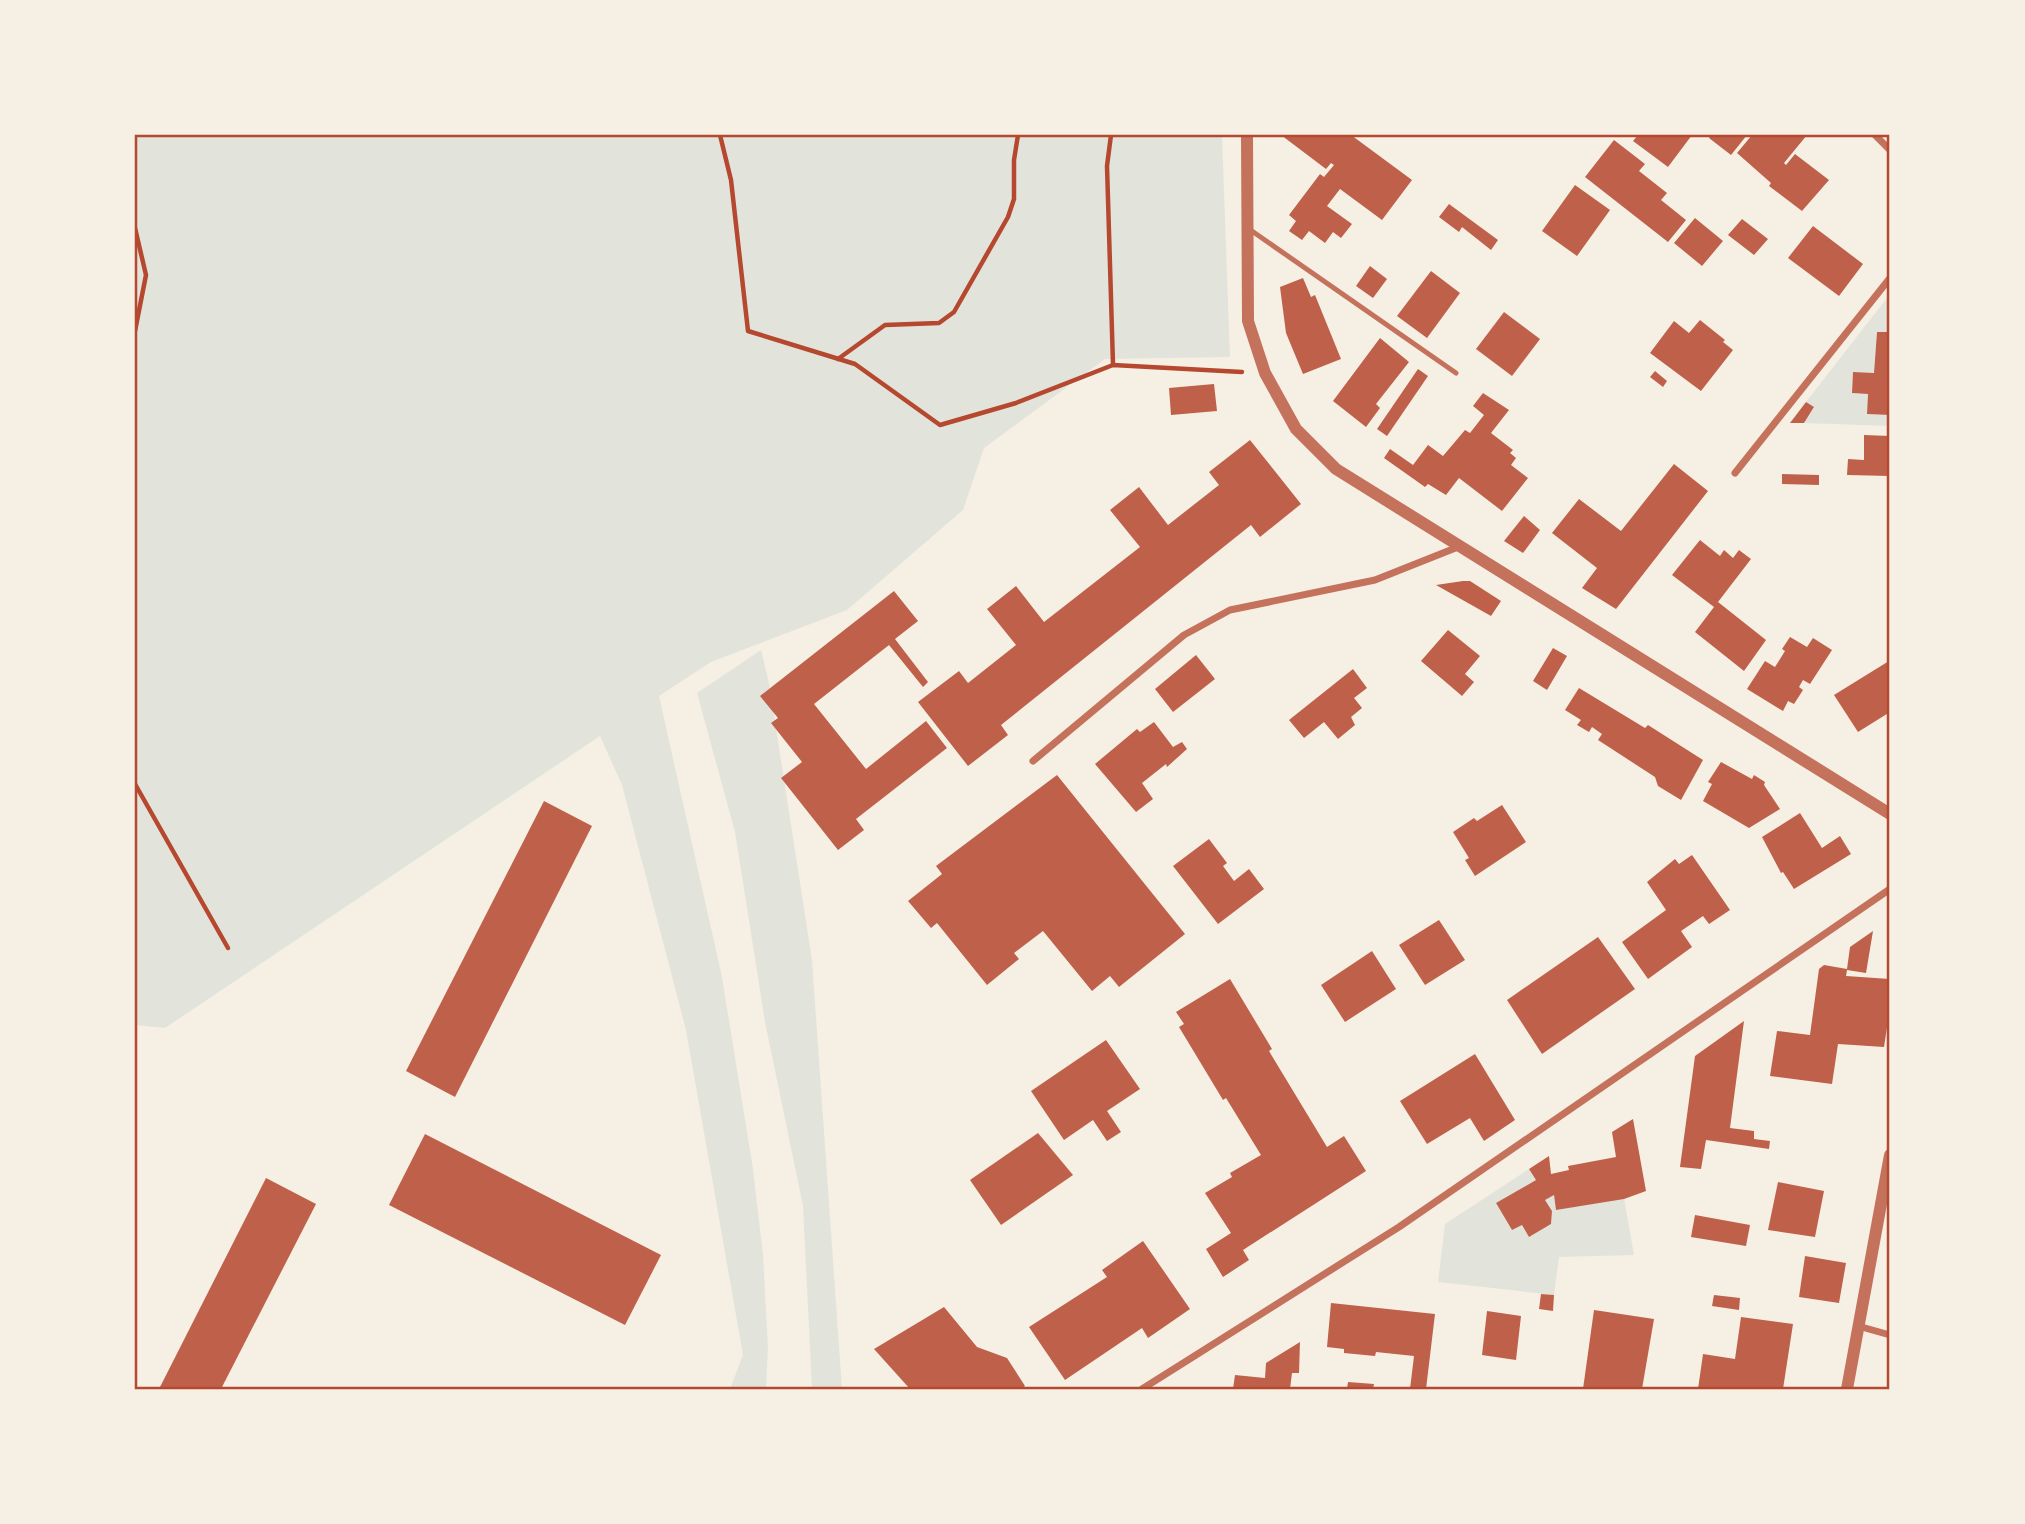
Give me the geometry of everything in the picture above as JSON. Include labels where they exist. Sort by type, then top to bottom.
[{"type":"street","points":[[1247,135],[1248,321],[1265,373],[1296,429],[1336,469],[1890,814]]},
{"type":"street","points":[[1875,135],[1890,150]]},
{"type":"street","points":[[1735,474],[1890,278]]},
{"type":"street","points":[[1033,761],[1184,635],[1230,610],[1375,580],[1458,547]]},
{"type":"street","points":[[1142,1389],[1399,1227],[1890,888]]},
{"type":"street","points":[[1847,1389],[1890,1155]]},
{"type":"street","points":[[1858,1326],[1890,1335]]},
{"type":"lane","points":[[1246,227],[1456,373]]},
{"type":"path","points":[[720,135],[731,180],[748,331],[855,364],[940,425],[1016,403],[1114,365],[1265,373]]},
{"type":"path","points":[[838,359],[886,325],[939,323],[954,312],[1009,217],[1014,199],[1014,160],[1018,135]]},
{"type":"path","points":[[1111,135],[1107,166],[1114,365]]},
{"type":"path","points":[[135,228],[146,275],[135,331]]},
{"type":"path","points":[[135,784],[228,948]]},
{"type":"shaded area","points":[[135,135],[1222,135],[1230,357],[1105,359],[984,448],[963,510],[847,610],[711,662],[659,696],[722,977],[753,1169],[763,1255],[768,1347],[766,1389],[730,1389],[743,1355],[686,1030],[622,785],[600,736],[165,1028],[135,1025]]},
{"type":"shaded area","points":[[1890,294],[1890,332],[1877,332],[1874,373],[1853,373],[1852,393],[1868,394],[1867,414],[1890,415],[1890,426],[1804,423],[1814,408],[1806,402]]},
{"type":"shaded area","points":[[761,650],[769,683],[812,960],[842,1389],[812,1389],[803,1206],[765,1022],[735,832],[697,693]]},
{"type":"shaded area","points":[[1529,1169],[1536,1180],[1496,1203],[1512,1230],[1522,1225],[1529,1237],[1551,1224],[1552,1211],[1545,1200],[1554,1195],[1556,1210],[1624,1198],[1634,1255],[1559,1257],[1554,1295],[1438,1282],[1445,1224]]},
{"type":"building","points":[[1281,135],[1351,135],[1412,180],[1382,220],[1340,189],[1327,206],[1352,224],[1341,238],[1333,232],[1325,243],[1309,231],[1302,240],[1289,231],[1296,221],[1289,215],[1320,174],[1324,177],[1334,165],[1331,163],[1326,169]]},
{"type":"building","points":[[1638,135],[1692,135],[1668,167],[1633,141]]},
{"type":"building","points":[[1711,135],[1747,135],[1731,155],[1709,138]]},
{"type":"building","points":[[1752,135],[1807,135],[1784,163],[1786,165],[1795,154],[1829,180],[1802,211],[1769,186],[1771,183],[1737,153]]},
{"type":"building","points":[[1614,140],[1645,164],[1639,171],[1667,193],[1661,200],[1686,220],[1668,242],[1585,177]]},
{"type":"building","points":[[1575,185],[1610,210],[1577,256],[1542,231]]},
{"type":"building","points":[[1449,204],[1498,240],[1491,250],[1462,227],[1459,232],[1439,217]]},
{"type":"building","points":[[1695,218],[1723,241],[1702,266],[1674,243]]},
{"type":"building","points":[[1742,219],[1768,239],[1754,255],[1728,235]]},
{"type":"building","points":[[1813,226],[1863,264],[1839,296],[1788,258]]},
{"type":"building","points":[[1370,266],[1387,279],[1373,298],[1356,286]]},
{"type":"building","points":[[1431,271],[1460,293],[1427,338],[1397,316]]},
{"type":"building","points":[[1303,278],[1311,297],[1315,295],[1341,359],[1303,374],[1286,333],[1280,287]]},
{"type":"building","points":[[1504,312],[1540,339],[1512,376],[1476,349]]},
{"type":"building","points":[[1700,320],[1733,350],[1701,391],[1650,353],[1674,321],[1689,333]]},
{"type":"building","points":[[1877,332],[1890,332],[1890,415],[1867,414],[1868,394],[1852,393],[1853,372],[1874,373]]},
{"type":"building","points":[[1380,338],[1409,362],[1376,404],[1380,408],[1366,427],[1333,401]]},
{"type":"building","points":[[1418,369],[1428,376],[1387,436],[1377,429]]},
{"type":"building","points":[[1655,371],[1667,381],[1663,387],[1650,377]]},
{"type":"building","points":[[1214,384],[1217,411],[1171,415],[1169,388]]},
{"type":"building","points":[[1483,393],[1509,410],[1491,433],[1513,450],[1510,453],[1516,458],[1511,465],[1528,478],[1502,511],[1459,478],[1446,495],[1428,484],[1425,487],[1384,458],[1390,449],[1413,465],[1428,445],[1443,456],[1465,430],[1470,433],[1484,415],[1473,406]]},
{"type":"building","points":[[1806,402],[1814,407],[1804,423],[1790,423]]},
{"type":"building","points":[[1864,435],[1890,436],[1890,476],[1847,475],[1848,459],[1864,460]]},
{"type":"building","points":[[1250,440],[1301,504],[1260,537],[1251,525],[1001,725],[1008,735],[968,766],[918,702],[959,671],[968,683],[1016,645],[987,609],[1016,586],[1044,622],[1140,547],[1110,510],[1139,487],[1168,525],[1219,485],[1209,472]]},
{"type":"building","points":[[1674,464],[1708,491],[1616,609],[1582,588],[1597,568],[1552,533],[1579,499],[1621,531]]},
{"type":"building","points":[[1782,474],[1819,475],[1819,485],[1782,484]]},
{"type":"building","points":[[1524,516],[1540,530],[1523,553],[1504,541]]},
{"type":"building","points":[[1700,540],[1720,556],[1724,550],[1733,558],[1739,550],[1751,559],[1718,602],[1766,640],[1744,671],[1695,632],[1714,607],[1672,575]]},
{"type":"building","points":[[1470,581],[1501,601],[1491,616],[1436,585]]},
{"type":"building","points":[[894,591],[918,621],[895,639],[928,682],[923,687],[889,645],[814,704],[866,769],[926,721],[947,748],[856,819],[864,830],[838,850],[781,778],[802,762],[771,723],[778,718],[760,696]]},
{"type":"building","points":[[1448,630],[1480,656],[1465,674],[1474,682],[1462,696],[1421,661]]},
{"type":"building","points":[[1790,637],[1807,647],[1813,638],[1832,650],[1810,684],[1803,680],[1799,687],[1803,690],[1794,704],[1788,701],[1783,711],[1747,689],[1765,661],[1775,667]]},
{"type":"building","points":[[1553,648],[1567,656],[1547,690],[1533,681]]},
{"type":"building","points":[[1196,655],[1215,679],[1173,712],[1155,689]]},
{"type":"building","points":[[1889,661],[1890,712],[1858,732],[1834,695]]},
{"type":"building","points":[[1353,669],[1367,688],[1354,698],[1362,708],[1351,717],[1355,725],[1338,739],[1324,722],[1304,738],[1289,720]]},
{"type":"building","points":[[1579,688],[1645,728],[1648,725],[1703,760],[1681,800],[1658,786],[1655,777],[1598,740],[1602,734],[1592,727],[1589,732],[1577,725],[1581,720],[1565,710]]},
{"type":"building","points":[[1154,722],[1173,747],[1182,742],[1187,749],[1167,767],[1166,764],[1142,783],[1153,799],[1136,812],[1095,764],[1137,729],[1140,732]]},
{"type":"building","points":[[1721,762],[1752,779],[1754,775],[1765,782],[1764,785],[1780,809],[1749,828],[1703,801],[1712,784],[1708,782]]},
{"type":"building","points":[[1057,775],[1185,934],[1119,987],[1110,976],[1092,991],[1043,931],[1014,953],[1019,959],[987,985],[937,923],[931,928],[908,901],[942,874],[936,866]]},
{"type":"building","points":[[544,801],[592,826],[455,1097],[406,1071]]},
{"type":"building","points":[[1502,805],[1526,842],[1475,876],[1465,860],[1469,858],[1453,832],[1474,818],[1477,821]]},
{"type":"building","points":[[1800,813],[1822,848],[1840,836],[1851,854],[1794,889],[1783,872],[1781,873],[1762,837]]},
{"type":"building","points":[[1209,839],[1227,863],[1223,866],[1234,881],[1249,869],[1264,889],[1218,924],[1173,866]]},
{"type":"building","points":[[1692,855],[1730,910],[1709,924],[1703,916],[1681,931],[1692,947],[1648,979],[1622,942],[1666,910],[1647,882],[1675,859],[1679,864]]},
{"type":"building","points":[[1439,920],[1465,960],[1425,985],[1399,945]]},
{"type":"building","points":[[1873,931],[1866,973],[1847,970],[1846,976],[1890,979],[1890,1008],[1884,1047],[1838,1044],[1832,1084],[1770,1076],[1777,1031],[1810,1035],[1819,969],[1824,965],[1847,969],[1850,947]]},
{"type":"building","points":[[1598,937],[1635,989],[1542,1054],[1507,1000]]},
{"type":"building","points":[[1372,951],[1396,989],[1345,1022],[1321,985]]},
{"type":"building","points":[[1230,979],[1272,1049],[1269,1051],[1327,1147],[1344,1136],[1366,1171],[1243,1250],[1249,1260],[1223,1277],[1206,1249],[1231,1233],[1205,1193],[1232,1177],[1230,1173],[1261,1155],[1226,1098],[1223,1100],[1179,1027],[1184,1024],[1176,1012]]},
{"type":"building","points":[[1744,1021],[1730,1128],[1754,1131],[1754,1139],[1770,1141],[1769,1149],[1706,1140],[1701,1169],[1680,1167],[1695,1056]]},
{"type":"building","points":[[1106,1040],[1140,1089],[1107,1111],[1121,1132],[1107,1141],[1093,1120],[1064,1140],[1031,1091]]},
{"type":"building","points":[[1475,1054],[1515,1120],[1484,1141],[1470,1118],[1427,1144],[1400,1101]]},
{"type":"building","points":[[1633,1119],[1646,1191],[1624,1199],[1556,1210],[1554,1195],[1545,1200],[1552,1211],[1551,1224],[1529,1237],[1522,1225],[1512,1230],[1496,1203],[1536,1180],[1529,1169],[1549,1156],[1551,1174],[1569,1170],[1568,1166],[1616,1157],[1612,1132]]},
{"type":"building","points":[[1038,1133],[1073,1175],[1001,1225],[970,1180]]},
{"type":"building","points":[[425,1134],[661,1255],[625,1325],[389,1205]]},
{"type":"building","points":[[266,1178],[316,1204],[221,1389],[159,1389]]},
{"type":"building","points":[[1778,1182],[1824,1191],[1815,1237],[1768,1230]]},
{"type":"building","points":[[1695,1215],[1750,1225],[1746,1246],[1691,1237]]},
{"type":"building","points":[[1143,1241],[1190,1309],[1148,1338],[1142,1328],[1065,1380],[1029,1327],[1107,1277],[1102,1270]]},
{"type":"building","points":[[1805,1256],[1846,1263],[1839,1303],[1799,1297]]},
{"type":"building","points":[[1541,1294],[1554,1295],[1553,1311],[1539,1309]]},
{"type":"building","points":[[1714,1295],[1740,1298],[1739,1310],[1712,1306]]},
{"type":"building","points":[[1331,1303],[1435,1314],[1426,1389],[1410,1389],[1414,1356],[1376,1352],[1375,1356],[1344,1353],[1344,1349],[1327,1347]]},
{"type":"building","points":[[944,1307],[977,1347],[1007,1358],[1025,1386],[1021,1389],[910,1389],[874,1349]]},
{"type":"building","points":[[1594,1310],[1654,1319],[1642,1389],[1583,1389]]},
{"type":"building","points":[[1487,1311],[1521,1316],[1516,1360],[1482,1355]]},
{"type":"building","points":[[1741,1317],[1793,1324],[1783,1389],[1698,1389],[1703,1354],[1735,1359]]},
{"type":"building","points":[[1300,1342],[1299,1373],[1292,1373],[1290,1389],[1233,1389],[1235,1375],[1265,1378],[1266,1363]]},
{"type":"building","points":[[1348,1382],[1374,1384],[1373,1389],[1347,1389]]}]
